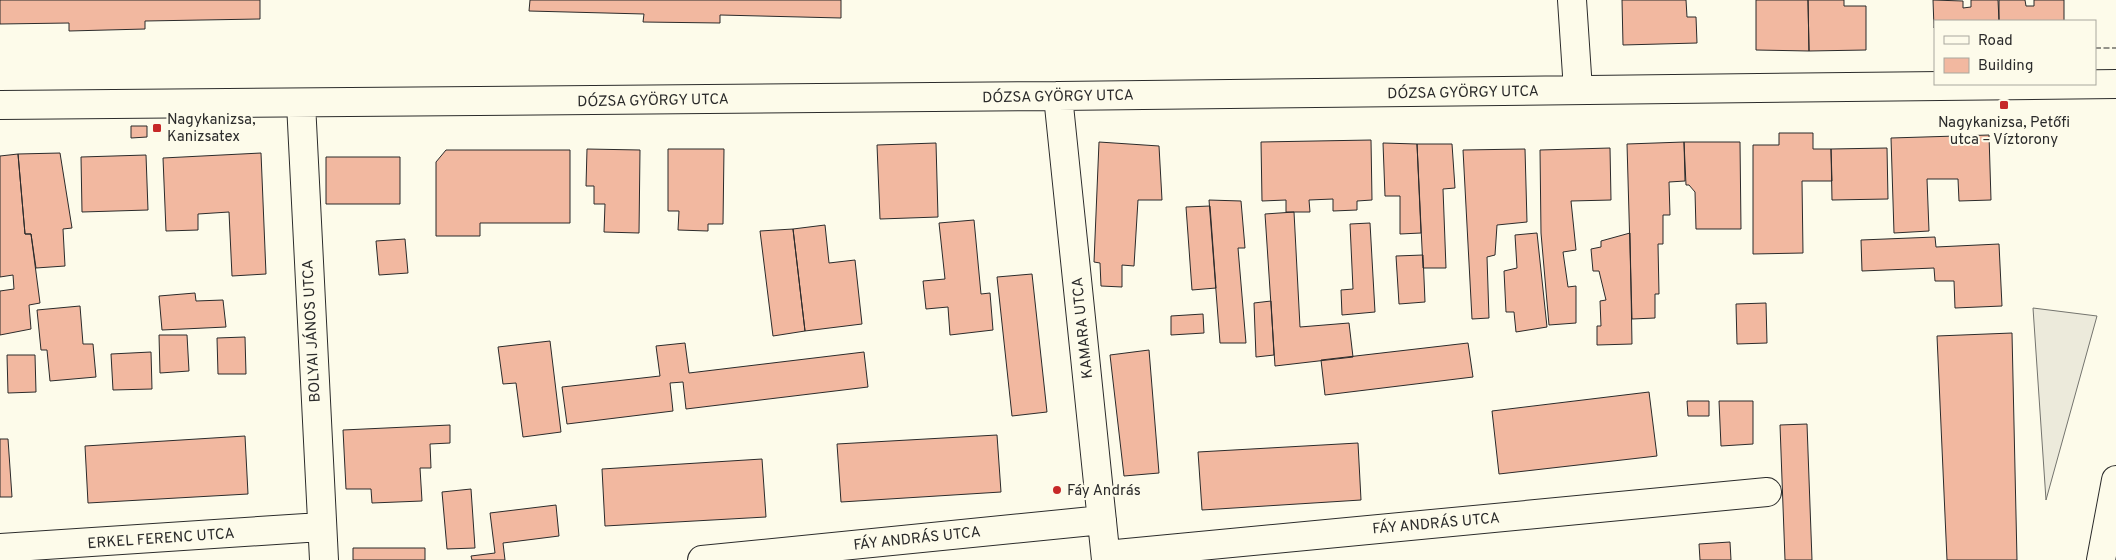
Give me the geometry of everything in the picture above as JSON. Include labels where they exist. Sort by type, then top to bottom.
[{"type":"street","points":[[1572,0],[1578,90]]},
{"type":"street","name":"DÓZSA GYÖRGY UTCA","points":[[2096,84],[2116,84]]},
{"type":"street","name":"DÓZSA GYÖRGY UTCA","points":[[0,104],[1058,96],[2026,85]]},
{"type":"street","name":"KAMARA UTCA","points":[[1058,96],[1106,557]]},
{"type":"street","name":"BOLYAI JÁNOS UTCA","points":[[301,102],[324,560]]},
{"type":"street","points":[[2101,560],[2116,480]]},
{"type":"street","name":"FÁY ANDRÁS UTCA","points":[[1106,557],[1767,492]]},
{"type":"street","name":"FÁY ANDRÁS UTCA","points":[[702,560],[1102,520]]},
{"type":"street","name":"ERKEL FERENC UTCA","points":[[0,548],[322,527]]},
{"type":"shaded area","points":[[2033,308],[2097,316],[2046,500]]},
{"type":"building","points":[[0,0],[260,0],[260,19],[145,21],[145,29],[69,31],[69,23],[0,24]]},
{"type":"building","points":[[530,0],[841,0],[841,18],[720,15],[720,23],[643,22],[644,14],[529,11]]},
{"type":"building","points":[[1622,0],[1686,0],[1687,17],[1696,17],[1697,43],[1623,45]]},
{"type":"building","points":[[1756,0],[1808,0],[1809,51],[1756,50]]},
{"type":"building","points":[[1808,0],[1844,0],[1844,6],[1866,6],[1866,50],[1809,51]]},
{"type":"building","points":[[1933,0],[1963,1],[1963,8],[1971,7],[1971,0],[1998,0],[1999,20],[1934,20],[1934,28]]},
{"type":"building","points":[[1999,0],[2025,0],[2026,6],[2034,6],[2034,0],[2064,0],[2064,20],[1999,20]]},
{"type":"building","points":[[131,126],[147,126],[147,137],[131,138]]},
{"type":"building","points":[[1779,133],[1813,133],[1813,149],[1831,149],[1832,181],[1802,181],[1803,253],[1753,254],[1753,145],[1779,145]]},
{"type":"building","points":[[1989,135],[1991,200],[1959,201],[1958,179],[1927,179],[1929,231],[1894,233],[1891,138]]},
{"type":"building","points":[[1371,140],[1372,200],[1357,201],[1357,210],[1333,211],[1333,199],[1309,200],[1310,212],[1286,212],[1286,200],[1262,201],[1261,142]]},
{"type":"building","points":[[1099,142],[1159,146],[1162,200],[1138,200],[1134,266],[1122,265],[1122,287],[1101,286],[1100,263],[1094,262]]},
{"type":"building","points":[[1684,142],[1685,181],[1669,182],[1670,215],[1663,215],[1663,244],[1658,244],[1659,294],[1655,294],[1655,318],[1632,319],[1627,144]]},
{"type":"building","points":[[1684,142],[1740,142],[1741,229],[1696,229],[1695,192],[1689,185],[1686,185]]},
{"type":"building","points":[[936,143],[938,217],[880,219],[877,145]]},
{"type":"building","points":[[1383,143],[1417,144],[1421,233],[1400,234],[1400,196],[1385,196]]},
{"type":"building","points":[[1417,144],[1452,144],[1455,188],[1443,189],[1446,268],[1423,268]]},
{"type":"building","points":[[1610,148],[1611,200],[1571,201],[1576,250],[1563,252],[1568,287],[1576,286],[1576,323],[1549,325],[1541,233],[1540,150]]},
{"type":"building","points":[[1887,148],[1888,199],[1832,200],[1831,149]]},
{"type":"building","points":[[587,149],[640,150],[639,233],[604,232],[605,204],[594,204],[594,186],[586,186]]},
{"type":"building","points":[[668,149],[724,149],[723,224],[708,224],[708,231],[678,230],[679,211],[668,211]]},
{"type":"building","points":[[1525,149],[1527,222],[1497,225],[1495,255],[1487,257],[1489,318],[1472,319],[1463,150]]},
{"type":"building","points":[[446,150],[570,150],[570,223],[480,223],[480,236],[436,236],[436,162]]},
{"type":"building","points":[[60,153],[72,228],[63,229],[65,266],[36,268],[31,234],[25,234],[18,154]]},
{"type":"building","points":[[261,153],[266,274],[232,276],[229,212],[198,214],[198,230],[166,231],[163,158]]},
{"type":"building","points":[[18,154],[25,234],[31,234],[40,303],[29,305],[31,329],[0,335],[0,291],[14,289],[13,275],[0,277],[0,156]]},
{"type":"building","points":[[146,155],[148,210],[82,212],[81,157]]},
{"type":"building","points":[[326,157],[400,157],[400,204],[326,204]]},
{"type":"building","points":[[1209,200],[1241,201],[1245,248],[1238,248],[1246,343],[1220,343]]},
{"type":"building","points":[[1210,206],[1216,288],[1192,290],[1186,207]]},
{"type":"building","points":[[1294,212],[1300,327],[1349,323],[1353,357],[1275,366],[1265,214]]},
{"type":"building","points":[[974,220],[981,294],[990,293],[993,330],[950,335],[948,307],[926,309],[923,281],[945,279],[939,223]]},
{"type":"building","points":[[1370,223],[1375,312],[1342,315],[1341,290],[1353,289],[1350,224]]},
{"type":"building","points":[[825,225],[829,263],[855,260],[862,324],[805,331],[793,229]]},
{"type":"building","points":[[793,229],[805,331],[773,336],[760,231]]},
{"type":"building","points":[[1537,233],[1547,327],[1516,332],[1514,312],[1506,312],[1504,271],[1517,268],[1515,235]]},
{"type":"building","points":[[1630,233],[1632,344],[1597,345],[1597,326],[1601,326],[1600,301],[1606,300],[1599,271],[1593,271],[1591,249],[1601,247],[1601,241]]},
{"type":"building","points":[[1935,237],[1936,247],[1999,244],[2002,306],[1955,308],[1954,281],[1935,281],[1934,268],[1862,271],[1861,240]]},
{"type":"building","points":[[405,239],[408,273],[379,275],[376,241]]},
{"type":"building","points":[[1423,255],[1425,302],[1399,304],[1396,256]]},
{"type":"building","points":[[1032,274],[1047,412],[1012,416],[997,277]]},
{"type":"building","points":[[195,293],[196,301],[223,300],[226,327],[162,330],[159,296]]},
{"type":"building","points":[[1271,301],[1274,355],[1256,357],[1254,303]]},
{"type":"building","points":[[1766,303],[1767,343],[1737,344],[1736,304]]},
{"type":"building","points":[[80,306],[83,344],[93,344],[96,377],[50,381],[47,350],[41,350],[37,310]]},
{"type":"building","points":[[1203,314],[1204,333],[1171,335],[1171,316]]},
{"type":"building","points":[[2012,333],[2017,560],[1947,560],[1937,336]]},
{"type":"building","points":[[159,335],[187,335],[189,371],[160,373]]},
{"type":"building","points":[[245,337],[246,374],[218,374],[217,338]]},
{"type":"building","points":[[550,341],[561,432],[523,437],[516,383],[503,384],[498,347]]},
{"type":"building","points":[[685,343],[689,373],[864,352],[868,387],[686,409],[683,382],[670,383],[673,411],[567,424],[562,387],[660,376],[656,346]]},
{"type":"building","points":[[1468,343],[1473,377],[1325,395],[1321,360]]},
{"type":"building","points":[[1149,350],[1159,473],[1124,476],[1110,355]]},
{"type":"building","points":[[151,352],[152,389],[113,390],[111,354]]},
{"type":"building","points":[[7,355],[35,355],[36,392],[8,393]]},
{"type":"building","points":[[1649,392],[1657,456],[1499,474],[1492,411]]},
{"type":"building","points":[[1687,401],[1709,401],[1709,416],[1688,416]]},
{"type":"building","points":[[1719,401],[1753,401],[1753,444],[1721,446]]},
{"type":"building","points":[[1807,424],[1812,560],[1785,560],[1780,425]]},
{"type":"building","points":[[450,425],[450,443],[430,444],[431,468],[420,468],[422,501],[372,503],[371,489],[346,489],[343,430]]},
{"type":"building","points":[[997,435],[1001,492],[841,502],[837,444]]},
{"type":"building","points":[[245,436],[248,494],[88,503],[85,446]]},
{"type":"building","points":[[0,439],[8,439],[12,497],[0,497]]},
{"type":"building","points":[[1358,443],[1361,500],[1202,510],[1198,452]]},
{"type":"building","points":[[762,459],[766,517],[605,526],[602,469]]},
{"type":"building","points":[[471,489],[475,548],[447,549],[442,492]]},
{"type":"building","points":[[556,505],[559,536],[503,543],[505,560],[472,560],[471,556],[495,553],[490,513]]},
{"type":"building","points":[[1730,542],[1731,560],[1700,560],[1699,544]]},
{"type":"building","points":[[353,548],[425,548],[425,560],[353,560]]},
{"type":"fence","points":[[2096,48],[2116,48]]},
{"type":"place","name":"Nagykanizsa, Petőfi utca – Víztorony","points":[[2004,105]]},
{"type":"place","name":"Nagykanizsa, Kanizsatex","points":[[157,128]]},
{"type":"place","name":"Fáy András","points":[[1057,490]]}]
